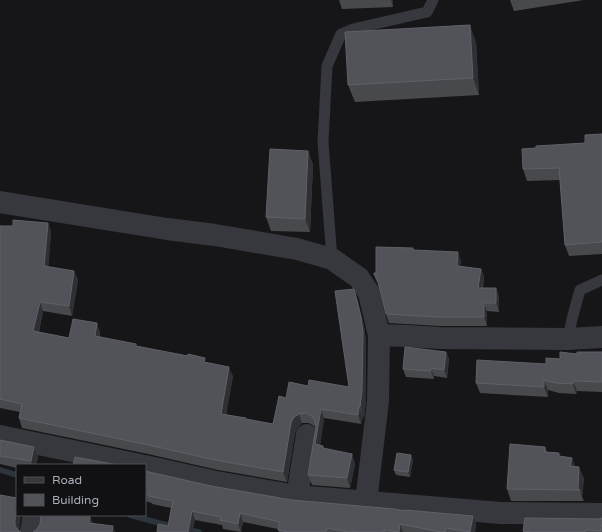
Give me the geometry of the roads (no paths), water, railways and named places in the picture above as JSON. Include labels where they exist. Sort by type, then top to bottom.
[{"type":"street","points":[[0,202],[297,249],[332,259],[359,278],[369,293],[379,335],[378,401],[366,502]]},
{"type":"street","points":[[379,335],[440,338],[602,337]]},
{"type":"street","points":[[297,496],[307,435]]},
{"type":"street","points":[[0,436],[44,456],[129,464]]},
{"type":"street","points":[[146,466],[216,482],[297,496],[501,512],[602,514]]},
{"type":"street","points":[[31,532],[34,516]]},
{"type":"lane","points":[[332,259],[323,142],[327,66],[341,34],[354,29],[427,12],[433,0]]},
{"type":"lane","points":[[568,338],[580,290],[602,280]]},
{"type":"waterway","points":[[0,470],[16,475]]},
{"type":"waterway","points":[[134,516],[175,527]]},
{"type":"waterway","points":[[186,529],[199,532]]}]
